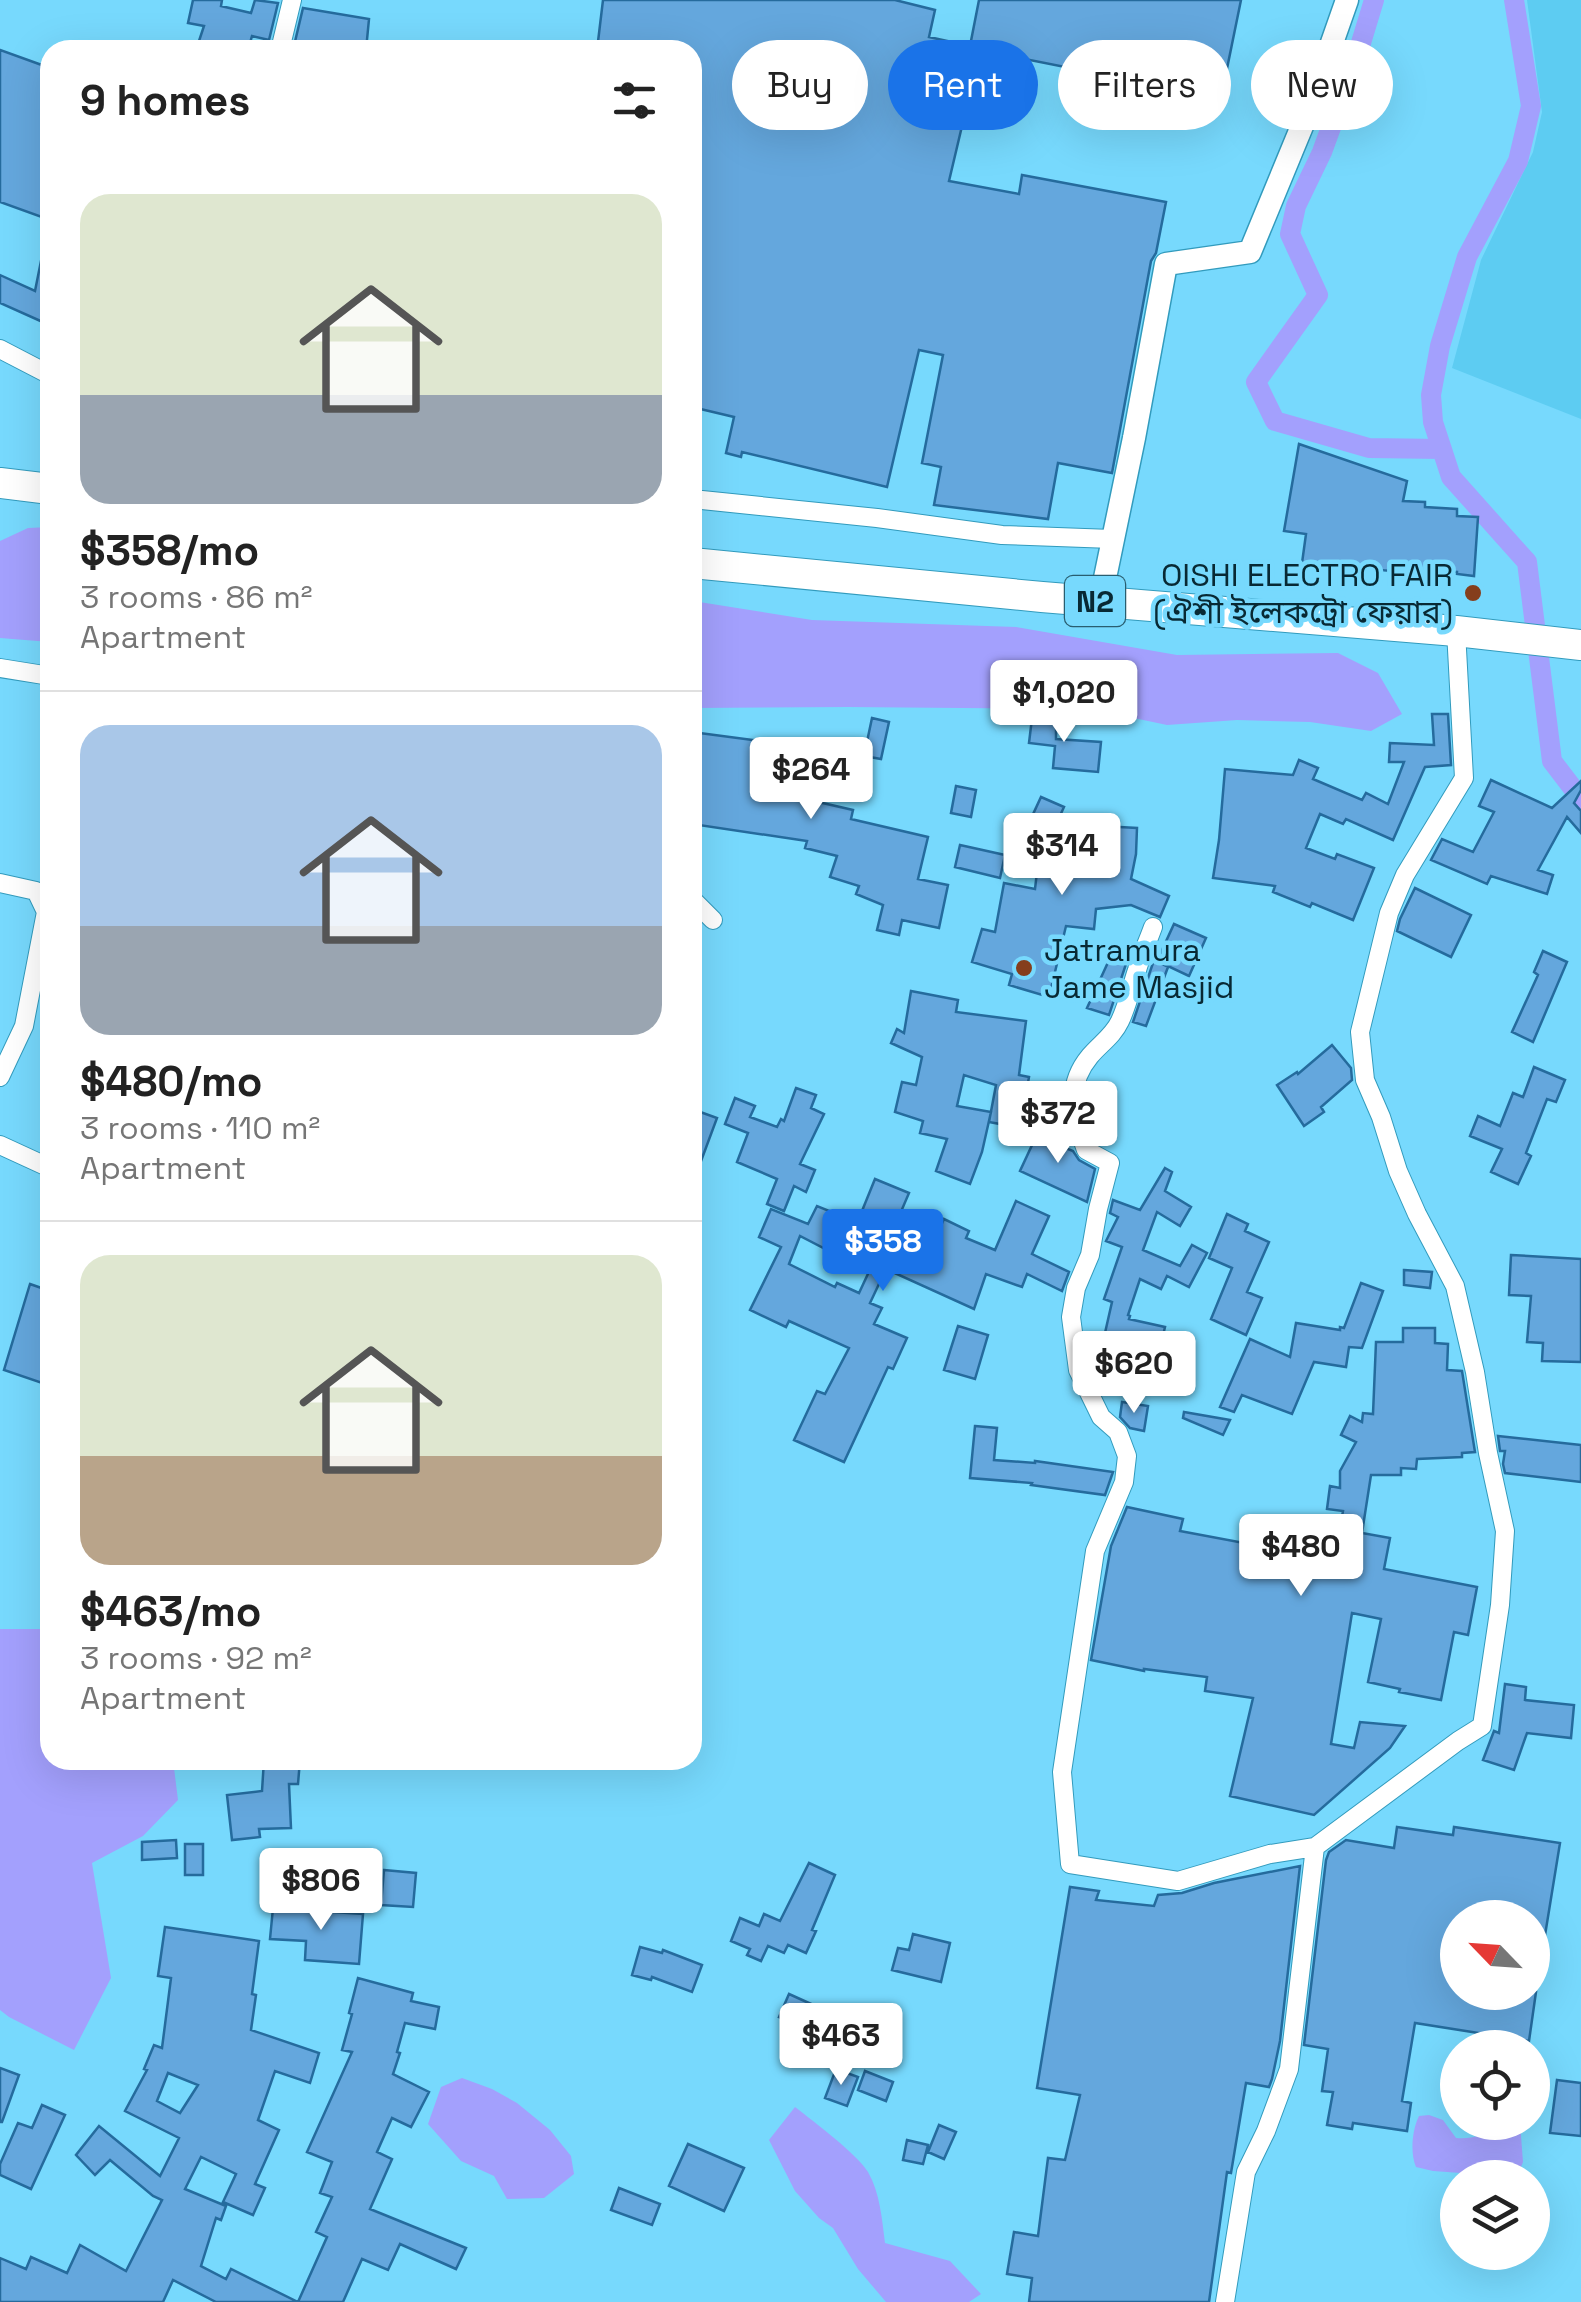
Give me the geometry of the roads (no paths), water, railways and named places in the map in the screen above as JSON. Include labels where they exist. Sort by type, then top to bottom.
[{"type":"highway","points":[[0,483],[40,489]]},
{"type":"highway","name":"N2","points":[[702,564],[1581,644]]},
{"type":"street","points":[[282,40],[292,0]]},
{"type":"street","points":[[1100,602],[1166,264],[1250,252],[1307,114],[1348,0]]},
{"type":"street","points":[[0,348],[40,370]]},
{"type":"street","points":[[702,499],[1002,535],[1112,539]]},
{"type":"street","points":[[1153,927],[1128,1004],[1114,1032],[1077,1073],[1072,1102],[1086,1150],[1110,1163],[1090,1254],[1076,1288],[1070,1317],[1078,1370],[1101,1416],[1118,1432],[1127,1456],[1124,1482],[1095,1551],[1062,1772],[1070,1864],[1178,1881],[1270,1854],[1315,1846],[1482,1726],[1500,1605],[1505,1531],[1455,1286],[1398,1171],[1382,1117],[1365,1080],[1360,1032],[1389,913],[1405,875],[1464,778],[1456,631]]},
{"type":"street","points":[[0,668],[40,674]]},
{"type":"street","points":[[0,882],[36,891],[40,899]]},
{"type":"street","points":[[702,910],[713,920]]},
{"type":"street","points":[[0,1077],[24,1026],[40,943]]},
{"type":"street","points":[[0,1146],[40,1164]]},
{"type":"street","points":[[1225,2302],[1246,2172],[1289,2069],[1315,1846]]},
{"type":"waterway","points":[[1374,0],[1322,152],[1296,206],[1290,234],[1318,295],[1256,382],[1275,421],[1369,448],[1442,449]]},
{"type":"waterway","points":[[1514,0],[1531,106],[1518,161],[1467,257],[1440,346],[1431,395],[1433,422],[1451,477],[1527,562],[1552,761],[1581,799]]},
{"type":"place","name":"OISHI ELECTRO FAIR (ঐশী ইলেকট্রো ফেয়ার)","points":[[1473,593]]},
{"type":"place","name":"Jatramura Jame Masjid","points":[[1024,968]]}]
